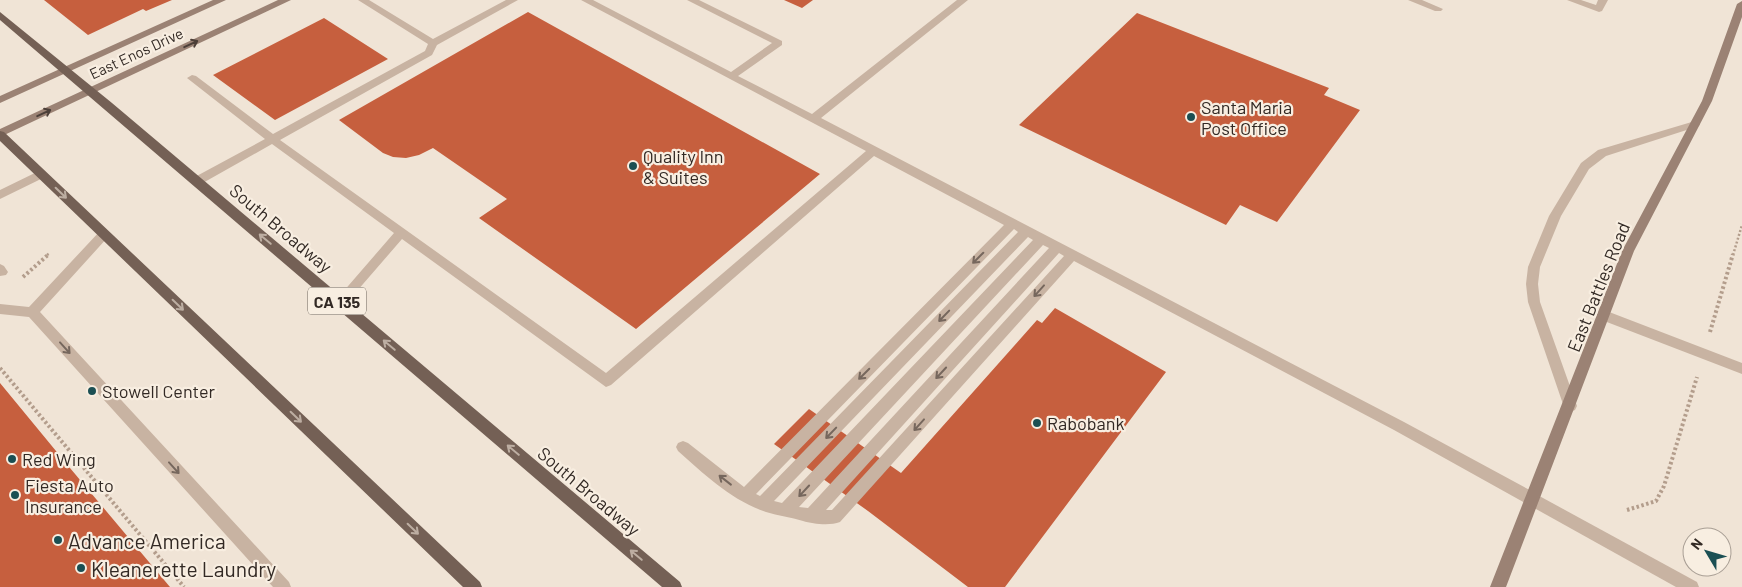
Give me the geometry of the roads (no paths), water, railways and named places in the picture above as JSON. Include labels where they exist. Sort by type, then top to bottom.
[{"type":"main road","name":"South Broadway","points":[[0,15],[674,587]]},
{"type":"main road","points":[[0,134],[474,587]]},
{"type":"street","name":"East Enos Drive","points":[[0,100],[221,0]]},
{"type":"street","name":"East Enos Drive","points":[[0,134],[286,0]]},
{"type":"street","points":[[586,0],[1399,426],[1691,587]]},
{"type":"street","points":[[692,0],[779,43],[731,76]]},
{"type":"street","points":[[813,119],[963,0]]},
{"type":"street","points":[[1413,0],[1438,8]]},
{"type":"street","points":[[1572,0],[1598,9],[1603,0]]},
{"type":"street","points":[[366,1],[433,43]]},
{"type":"street","points":[[196,181],[429,52],[433,43],[505,2]]},
{"type":"street","name":"East Battles Road","points":[[1498,587],[1570,406],[1628,251],[1707,101],[1742,4]]},
{"type":"street","points":[[192,78],[272,139],[606,381],[873,151]]},
{"type":"street","points":[[1570,406],[1534,302],[1532,284],[1534,267],[1556,216],[1585,166],[1602,153],[1695,124]]},
{"type":"street","points":[[0,195],[41,174]]},
{"type":"street","points":[[745,496],[1012,224]]},
{"type":"street","points":[[763,503],[1026,231]]},
{"type":"street","points":[[340,303],[401,233]]},
{"type":"street","points":[[32,312],[104,234]]},
{"type":"street","points":[[786,510],[1042,239]]},
{"type":"street","points":[[810,516],[1057,247]]},
{"type":"street","points":[[683,447],[745,496],[810,516],[835,517],[1072,255]]},
{"type":"street","points":[[0,310],[32,312],[283,587]]},
{"type":"street","points":[[1604,315],[1742,369]]},
{"type":"place","name":"Santa Maria Post Office","points":[[1191,117]]},
{"type":"place","name":"Quality Inn & Suites","points":[[633,166]]},
{"type":"place","name":"Stowell Center","points":[[92,391]]},
{"type":"place","name":"Rabobank","points":[[1037,423]]},
{"type":"place","name":"Red Wing","points":[[12,459]]},
{"type":"place","name":"Fiesta Auto Insurance","points":[[15,495]]},
{"type":"place","name":"Advance America","points":[[58,540]]},
{"type":"place","name":"Kleanerette Laundry","points":[[81,568]]}]
